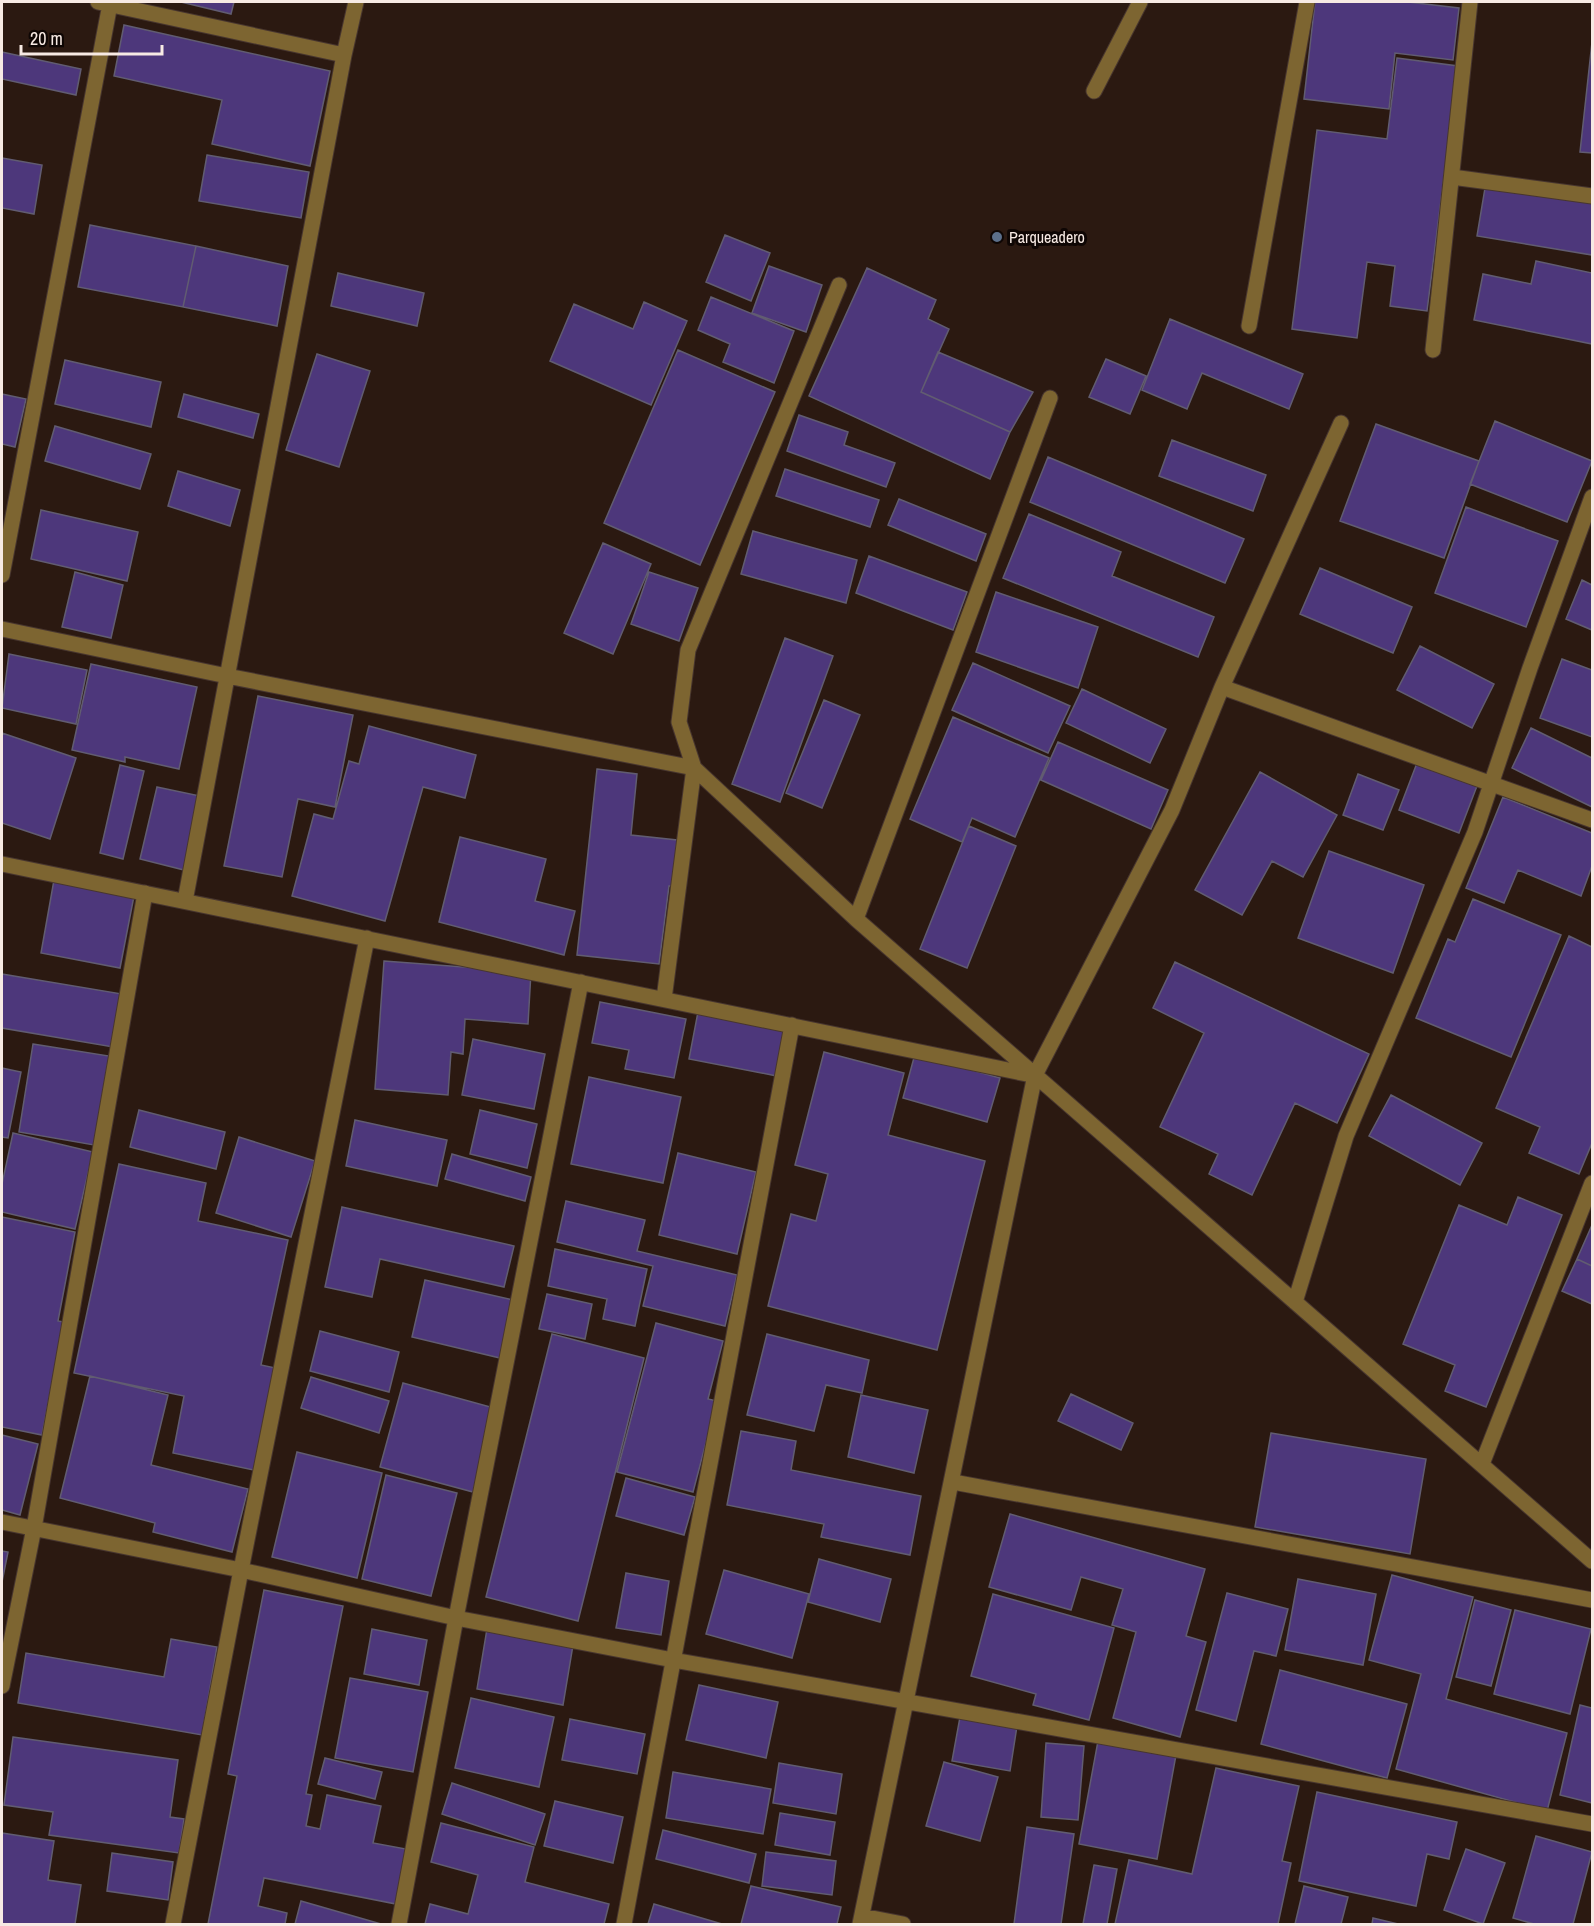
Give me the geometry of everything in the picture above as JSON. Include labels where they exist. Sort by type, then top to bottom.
[{"type":"street","points":[[185,901],[344,55],[356,2]]},
{"type":"street","points":[[1094,91],[1140,2]]},
{"type":"street","points":[[1248,326],[1307,2]]},
{"type":"street","points":[[1433,350],[1470,2]]},
{"type":"street","points":[[2,575],[104,3],[344,55]]},
{"type":"street","points":[[1452,177],[1593,196]]},
{"type":"street","points":[[664,999],[694,768],[679,722],[687,650],[839,285]]},
{"type":"street","points":[[856,919],[1050,398]]},
{"type":"street","points":[[903,1924],[861,1920],[1035,1076],[1172,810],[1222,687],[1341,423]]},
{"type":"street","points":[[1295,1302],[1346,1136],[1475,832],[1593,497]]},
{"type":"street","points":[[2,629],[694,768],[856,919],[1593,1561]]},
{"type":"street","points":[[1222,687],[1593,820]]},
{"type":"street","points":[[2,864],[1035,1076]]},
{"type":"street","points":[[2,1686],[34,1528],[145,893]]},
{"type":"street","points":[[173,1924],[367,938]]},
{"type":"street","points":[[399,1924],[456,1618],[581,982]]},
{"type":"street","points":[[624,1924],[792,1025]]},
{"type":"street","points":[[1482,1464],[1593,1183]]},
{"type":"street","points":[[953,1482],[1593,1599]]},
{"type":"street","points":[[2,1522],[241,1570],[456,1618],[673,1660],[908,1700],[1593,1824]]},
{"type":"building","points":[[181,2],[234,2],[231,14]]},
{"type":"building","points":[[1315,2],[1408,2],[1459,8],[1453,60],[1395,53],[1389,109],[1304,99]]},
{"type":"building","points":[[124,25],[330,71],[310,166],[212,144],[222,100],[114,76]]},
{"type":"building","points":[[1592,42],[1592,153],[1580,152]]},
{"type":"building","points":[[2,52],[81,69],[76,95],[2,79]]},
{"type":"building","points":[[1397,58],[1458,66],[1427,311],[1390,306],[1395,266],[1367,262],[1357,338],[1292,329],[1317,130],[1387,139]]},
{"type":"building","points":[[207,155],[309,172],[301,218],[199,201]]},
{"type":"building","points":[[2,158],[42,165],[34,214],[2,208]]},
{"type":"building","points":[[1486,182],[1592,200],[1592,255],[1477,236]]},
{"type":"building","points":[[90,225],[196,246],[183,307],[78,287]]},
{"type":"building","points":[[725,235],[770,253],[751,301],[706,282]]},
{"type":"building","points":[[196,246],[288,266],[277,326],[183,307]]},
{"type":"building","points":[[1536,261],[1592,273],[1592,344],[1474,320],[1483,274],[1531,284]]},
{"type":"building","points":[[769,266],[822,285],[806,332],[752,313]]},
{"type":"building","points":[[867,268],[936,300],[928,319],[949,329],[921,392],[1010,432],[990,479],[809,396]]},
{"type":"building","points":[[338,273],[424,293],[417,326],[331,306]]},
{"type":"building","points":[[711,297],[794,331],[774,383],[723,362],[730,344],[698,330]]},
{"type":"building","points":[[644,302],[687,321],[651,405],[550,361],[574,304],[633,329]]},
{"type":"building","points":[[1170,319],[1303,374],[1289,409],[1202,373],[1187,409],[1142,390]]},
{"type":"building","points":[[678,350],[775,392],[700,565],[604,523]]},
{"type":"building","points":[[938,352],[1033,392],[1010,432],[921,392]]},
{"type":"building","points":[[317,354],[370,371],[339,467],[286,450]]},
{"type":"building","points":[[1106,359],[1146,376],[1130,414],[1089,397]]},
{"type":"building","points":[[65,360],[161,382],[151,427],[55,404]]},
{"type":"building","points":[[2,394],[26,399],[15,447],[2,444]]},
{"type":"building","points":[[184,394],[259,414],[253,438],[178,417]]},
{"type":"building","points":[[799,415],[848,432],[844,445],[895,463],[886,487],[787,451]]},
{"type":"building","points":[[1495,421],[1592,461],[1567,522],[1470,484]]},
{"type":"building","points":[[1376,424],[1479,461],[1444,558],[1340,521]]},
{"type":"building","points":[[55,426],[151,454],[140,489],[45,461]]},
{"type":"building","points":[[1172,440],[1266,475],[1253,511],[1159,476]]},
{"type":"building","points":[[1048,457],[1244,539],[1225,583],[1030,502]]},
{"type":"building","points":[[785,469],[879,500],[870,527],[776,496]]},
{"type":"building","points":[[178,471],[240,490],[230,526],[168,506]]},
{"type":"building","points":[[899,499],[986,534],[976,561],[888,525]]},
{"type":"building","points":[[1466,507],[1558,541],[1526,627],[1435,593]]},
{"type":"building","points":[[41,510],[138,532],[127,581],[31,559]]},
{"type":"building","points":[[1029,514],[1121,552],[1112,576],[1214,617],[1198,657],[1003,578]]},
{"type":"building","points":[[753,531],[857,560],[846,603],[741,574]]},
{"type":"building","points":[[603,543],[651,564],[613,654],[564,633]]},
{"type":"building","points":[[869,556],[967,592],[953,630],[856,593]]},
{"type":"building","points":[[1320,568],[1412,607],[1393,653],[1300,614]]},
{"type":"building","points":[[75,572],[123,585],[111,638],[62,627]]},
{"type":"building","points":[[649,572],[698,588],[679,641],[631,624]]},
{"type":"building","points":[[1582,580],[1592,585],[1592,630],[1566,619]]},
{"type":"building","points":[[996,592],[1098,627],[1078,688],[976,652]]},
{"type":"building","points":[[785,638],[833,656],[780,802],[732,784]]},
{"type":"building","points":[[1420,646],[1494,684],[1472,728],[1397,690]]},
{"type":"building","points":[[9,654],[87,670],[76,724],[2,708]]},
{"type":"building","points":[[1562,659],[1592,670],[1592,737],[1540,718]]},
{"type":"building","points":[[973,663],[1070,706],[1048,753],[952,710]]},
{"type":"building","points":[[91,664],[197,687],[179,769],[125,757],[125,762],[72,750]]},
{"type":"building","points":[[1082,689],[1166,729],[1150,763],[1066,723]]},
{"type":"building","points":[[258,696],[353,715],[335,807],[298,799],[282,877],[224,866]]},
{"type":"building","points":[[824,700],[860,715],[822,808],[786,793]]},
{"type":"building","points":[[953,717],[1049,758],[1015,837],[972,818],[962,842],[910,819]]},
{"type":"building","points":[[369,726],[476,755],[465,798],[423,787],[385,921],[292,896],[314,814],[333,819],[349,761],[359,764]]},
{"type":"building","points":[[1531,728],[1592,758],[1592,807],[1512,768]]},
{"type":"building","points":[[2,733],[76,758],[50,839],[2,823]]},
{"type":"building","points":[[1058,742],[1168,790],[1151,829],[1041,780]]},
{"type":"building","points":[[1417,763],[1477,786],[1459,833],[1399,810]]},
{"type":"building","points":[[120,765],[144,771],[123,859],[100,853]]},
{"type":"building","points":[[597,769],[637,774],[631,835],[677,840],[673,886],[669,886],[659,964],[577,955]]},
{"type":"building","points":[[1260,772],[1337,815],[1303,877],[1272,861],[1242,915],[1195,890]]},
{"type":"building","points":[[1358,774],[1399,790],[1383,830],[1343,815]]},
{"type":"building","points":[[157,787],[200,796],[184,870],[140,859]]},
{"type":"building","points":[[1503,797],[1592,833],[1592,866],[1581,896],[1518,870],[1504,903],[1466,888]]},
{"type":"building","points":[[969,826],[1016,846],[967,968],[920,949]]},
{"type":"building","points":[[460,837],[546,859],[535,901],[575,911],[564,955],[439,922]]},
{"type":"building","points":[[1329,851],[1424,885],[1393,973],[1298,938]]},
{"type":"building","points":[[54,880],[134,896],[120,968],[41,953]]},
{"type":"building","points":[[1473,899],[1561,935],[1511,1057],[1416,1018],[1448,939],[1455,942]]},
{"type":"building","points":[[1569,936],[1592,947],[1592,1143],[1579,1174],[1529,1153],[1540,1127],[1496,1108]]},
{"type":"building","points":[[384,961],[531,972],[528,1024],[465,1019],[463,1054],[451,1052],[448,1095],[375,1089]]},
{"type":"building","points":[[1175,962],[1369,1054],[1337,1123],[1295,1103],[1252,1195],[1209,1174],[1218,1154],[1160,1127],[1204,1033],[1153,1008]]},
{"type":"building","points":[[2,974],[122,994],[113,1047],[2,1028]]},
{"type":"building","points":[[600,1002],[686,1019],[674,1078],[625,1069],[629,1050],[592,1043]]},
{"type":"building","points":[[698,1012],[785,1028],[777,1076],[689,1059]]},
{"type":"building","points":[[473,1039],[545,1054],[534,1109],[462,1095]]},
{"type":"building","points":[[33,1044],[109,1056],[94,1145],[19,1132]]},
{"type":"building","points":[[824,1052],[904,1073],[888,1135],[985,1161],[937,1350],[768,1306],[791,1214],[816,1221],[828,1174],[795,1165]]},
{"type":"building","points":[[915,1054],[1000,1078],[987,1122],[903,1098]]},
{"type":"building","points":[[2,1068],[21,1072],[8,1138],[2,1137]]},
{"type":"building","points":[[589,1077],[681,1097],[663,1183],[571,1164]]},
{"type":"building","points":[[1391,1095],[1482,1143],[1460,1185],[1369,1136]]},
{"type":"building","points":[[139,1110],[225,1132],[216,1169],[130,1147]]},
{"type":"building","points":[[480,1110],[537,1124],[527,1168],[470,1154]]},
{"type":"building","points":[[355,1120],[447,1140],[437,1186],[346,1166]]},
{"type":"building","points":[[13,1133],[93,1152],[75,1229],[2,1212],[2,1184]]},
{"type":"building","points":[[239,1137],[315,1161],[291,1237],[216,1213]]},
{"type":"building","points":[[678,1153],[756,1172],[737,1254],[659,1235]]},
{"type":"building","points":[[452,1154],[531,1177],[525,1201],[445,1179]]},
{"type":"building","points":[[119,1164],[206,1183],[198,1221],[288,1240],[261,1365],[280,1369],[258,1471],[173,1453],[184,1396],[74,1373]]},
{"type":"building","points":[[1518,1197],[1562,1215],[1486,1407],[1445,1391],[1455,1365],[1403,1344],[1459,1205],[1507,1225]]},
{"type":"building","points":[[566,1201],[645,1220],[637,1251],[737,1275],[725,1326],[643,1306],[653,1266],[557,1242]]},
{"type":"building","points":[[342,1207],[514,1246],[504,1287],[380,1259],[372,1297],[325,1287]]},
{"type":"building","points":[[2,1217],[75,1232],[58,1321],[64,1322],[42,1435],[2,1427]]},
{"type":"building","points":[[1592,1225],[1592,1266],[1577,1259]]},
{"type":"building","points":[[555,1249],[647,1269],[635,1326],[603,1319],[607,1299],[548,1286]]},
{"type":"building","points":[[1577,1259],[1592,1266],[1592,1304],[1562,1291]]},
{"type":"building","points":[[425,1280],[513,1300],[500,1358],[412,1337]]},
{"type":"building","points":[[547,1294],[592,1304],[585,1339],[539,1329]]},
{"type":"building","points":[[656,1323],[723,1341],[708,1399],[717,1401],[693,1492],[617,1472]]},
{"type":"building","points":[[320,1331],[399,1352],[389,1392],[310,1371]]},
{"type":"building","points":[[552,1334],[644,1358],[578,1621],[486,1597]]},
{"type":"building","points":[[767,1334],[869,1360],[862,1393],[826,1385],[814,1431],[747,1415]]},
{"type":"building","points":[[90,1376],[168,1395],[151,1465],[248,1489],[232,1552],[153,1532],[155,1523],[60,1498]]},
{"type":"building","points":[[311,1377],[389,1401],[379,1433],[301,1408]]},
{"type":"building","points":[[403,1383],[494,1408],[473,1492],[380,1467]]},
{"type":"building","points":[[1071,1394],[1133,1423],[1121,1450],[1058,1421]]},
{"type":"building","points":[[861,1395],[928,1410],[914,1473],[848,1457]]},
{"type":"building","points":[[741,1431],[796,1441],[791,1470],[921,1496],[910,1555],[821,1537],[824,1524],[727,1505]]},
{"type":"building","points":[[1271,1433],[1426,1459],[1410,1554],[1255,1527]]},
{"type":"building","points":[[2,1435],[38,1444],[20,1515],[2,1510]]},
{"type":"building","points":[[297,1452],[382,1473],[357,1578],[272,1557]]},
{"type":"building","points":[[386,1475],[457,1493],[431,1596],[362,1579]]},
{"type":"building","points":[[626,1478],[695,1497],[684,1535],[616,1516]]},
{"type":"building","points":[[1010,1514],[1205,1569],[1186,1636],[1206,1642],[1180,1737],[1113,1718],[1136,1632],[1112,1625],[1123,1589],[1081,1577],[1071,1610],[989,1587]]},
{"type":"building","points":[[2,1551],[8,1552],[2,1582]]},
{"type":"building","points":[[819,1559],[891,1579],[880,1622],[808,1602]]},
{"type":"building","points":[[724,1570],[809,1594],[792,1658],[706,1634]]},
{"type":"building","points":[[626,1573],[669,1581],[661,1635],[616,1628]]},
{"type":"building","points":[[1392,1575],[1473,1597],[1446,1699],[1567,1733],[1547,1811],[1396,1769],[1421,1674],[1369,1660]]},
{"type":"building","points":[[1298,1579],[1376,1594],[1363,1665],[1285,1650]]},
{"type":"building","points":[[264,1590],[343,1606],[306,1794],[312,1795],[306,1826],[320,1829],[327,1795],[381,1806],[373,1843],[406,1849],[396,1904],[264,1878],[258,1906],[287,1913],[285,1924],[208,1924],[237,1776],[228,1774]]},
{"type":"building","points":[[1227,1593],[1288,1609],[1276,1656],[1254,1651],[1236,1721],[1196,1710]]},
{"type":"building","points":[[993,1594],[1114,1628],[1089,1720],[1033,1705],[1036,1694],[971,1676]]},
{"type":"building","points":[[1475,1600],[1511,1610],[1491,1686],[1456,1677]]},
{"type":"building","points":[[1515,1610],[1591,1629],[1570,1714],[1494,1694]]},
{"type":"building","points":[[372,1629],[427,1640],[419,1685],[364,1674]]},
{"type":"building","points":[[487,1629],[573,1645],[563,1705],[477,1689]]},
{"type":"building","points":[[171,1639],[217,1647],[202,1735],[18,1703],[26,1653],[164,1677]]},
{"type":"building","points":[[1280,1670],[1407,1704],[1387,1778],[1261,1744]]},
{"type":"building","points":[[350,1678],[428,1692],[413,1772],[335,1758]]},
{"type":"building","points":[[699,1685],[778,1702],[766,1758],[686,1740]]},
{"type":"building","points":[[471,1698],[554,1717],[539,1787],[455,1768]]},
{"type":"building","points":[[1580,1705],[1592,1708],[1592,1803],[1560,1795]]},
{"type":"building","points":[[960,1717],[1017,1726],[1010,1771],[952,1761]]},
{"type":"building","points":[[570,1719],[645,1734],[637,1774],[562,1760]]},
{"type":"building","points":[[13,1737],[178,1760],[170,1817],[184,1819],[179,1853],[49,1835],[53,1812],[4,1805]]},
{"type":"building","points":[[1098,1741],[1176,1755],[1157,1859],[1079,1844]]},
{"type":"building","points":[[1046,1743],[1084,1746],[1078,1820],[1041,1817]]},
{"type":"building","points":[[325,1758],[382,1772],[375,1799],[318,1784]]},
{"type":"building","points":[[944,1762],[998,1777],[980,1841],[926,1826]]},
{"type":"building","points":[[779,1763],[842,1774],[836,1814],[773,1803]]},
{"type":"building","points":[[1216,1768],[1299,1786],[1282,1861],[1291,1863],[1278,1924],[1115,1924],[1129,1860],[1192,1874]]},
{"type":"building","points":[[673,1772],[771,1789],[763,1834],[666,1818]]},
{"type":"building","points":[[452,1783],[545,1814],[535,1845],[442,1814]]},
{"type":"building","points":[[1317,1792],[1457,1822],[1449,1859],[1427,1854],[1416,1906],[1299,1881]]},
{"type":"building","points":[[555,1801],[623,1817],[613,1863],[544,1846]]},
{"type":"building","points":[[780,1813],[835,1822],[830,1855],[775,1845]]},
{"type":"building","points":[[441,1823],[534,1847],[525,1882],[609,1904],[604,1924],[425,1924],[430,1904],[468,1914],[478,1875],[431,1862]]},
{"type":"building","points":[[1027,1827],[1074,1834],[1061,1924],[1014,1924]]},
{"type":"building","points":[[663,1830],[756,1854],[749,1883],[656,1859]]},
{"type":"building","points":[[2,1833],[54,1841],[48,1880],[81,1885],[75,1924],[2,1924]]},
{"type":"building","points":[[1536,1836],[1592,1852],[1573,1924],[1534,1924],[1513,1918]]},
{"type":"building","points":[[1466,1849],[1505,1863],[1483,1924],[1444,1910]]},
{"type":"building","points":[[766,1852],[836,1861],[832,1895],[762,1886]]},
{"type":"building","points":[[112,1853],[173,1862],[168,1900],[107,1891]]},
{"type":"building","points":[[1094,1865],[1117,1869],[1107,1924],[1083,1924]]},
{"type":"building","points":[[751,1886],[841,1907],[837,1924],[741,1924]]},
{"type":"building","points":[[1304,1886],[1348,1897],[1341,1924],[1295,1924]]},
{"type":"building","points":[[301,1901],[381,1924],[295,1924]]},
{"type":"building","points":[[654,1904],[722,1924],[648,1924]]},
{"type":"building","points":[[1373,1918],[1398,1924],[1372,1924]]},
{"type":"place","name":"Parqueadero","points":[[997,237]]}]
